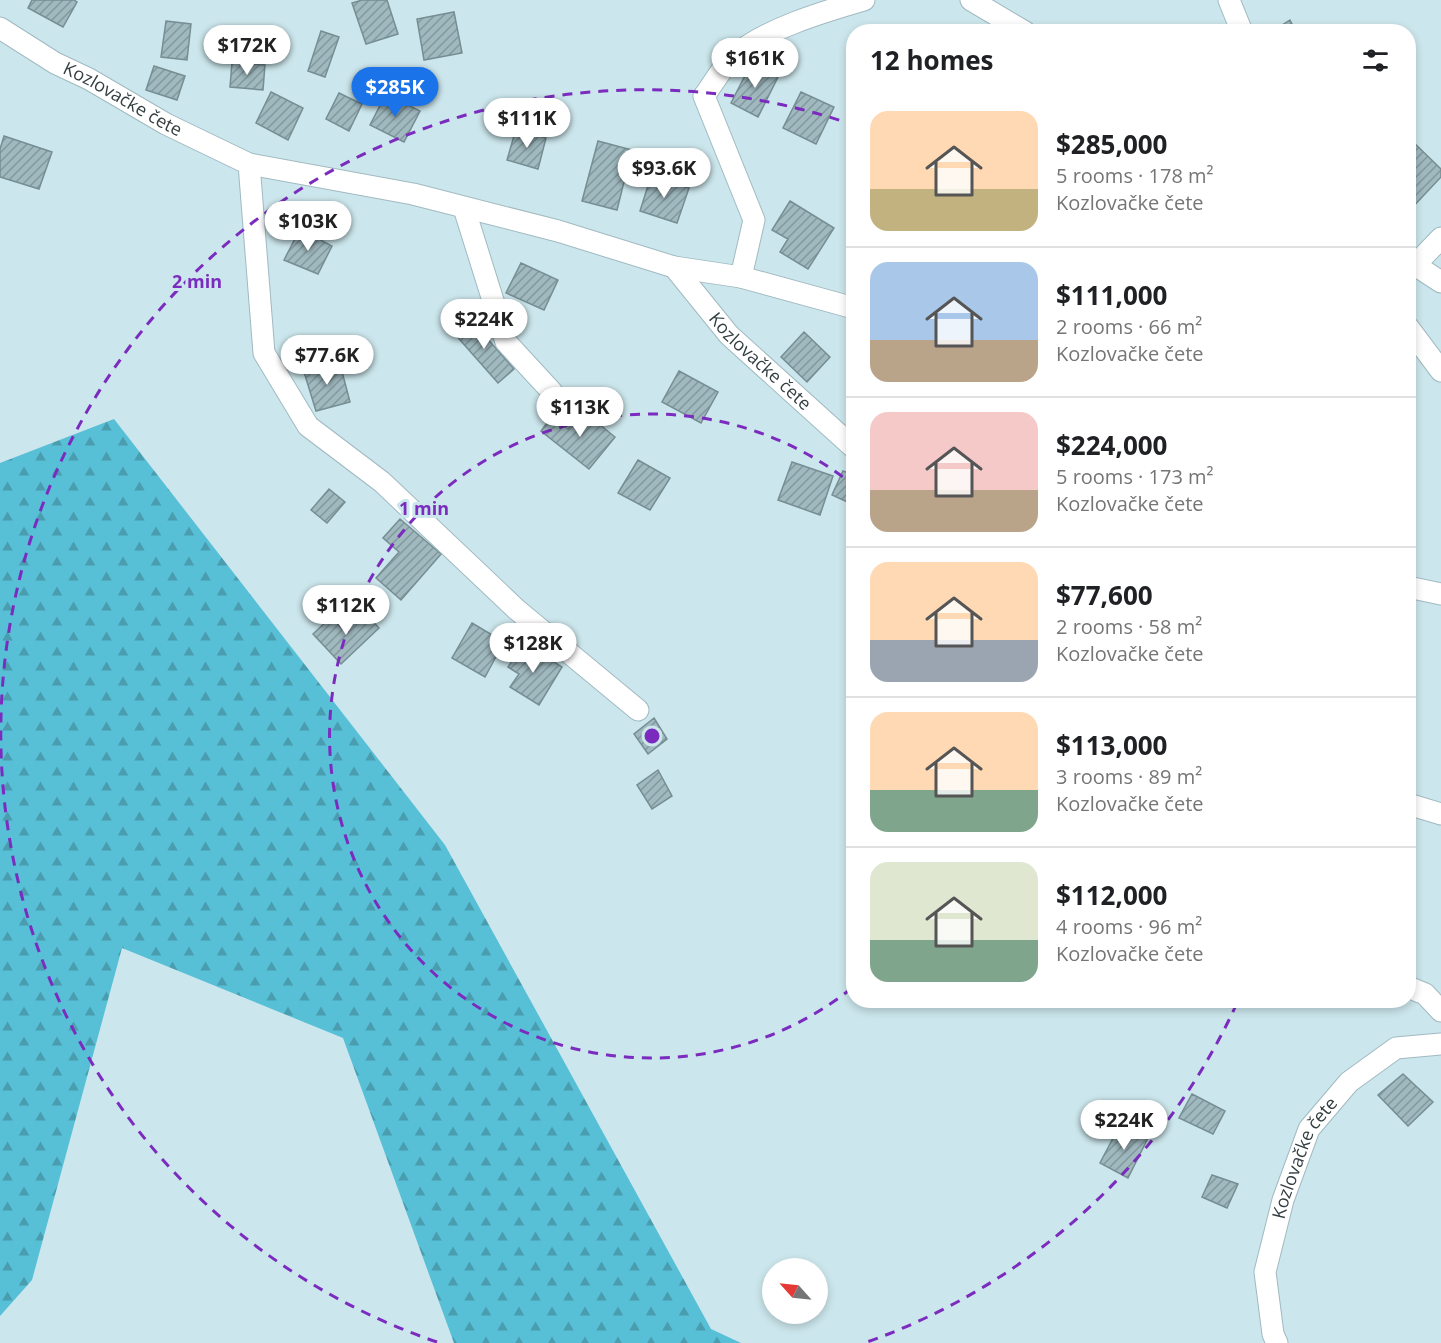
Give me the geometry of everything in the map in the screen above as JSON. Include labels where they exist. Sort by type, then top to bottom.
[{"type":"street","points":[[741,278],[754,220],[704,96],[731,60],[749,44],[820,12],[864,0]]},
{"type":"street","points":[[971,0],[1012,24]]},
{"type":"street","points":[[1228,0],[1238,24]]},
{"type":"street","name":"Kozlovačke čete","points":[[0,27],[55,63],[89,79],[166,124],[249,164],[413,194],[558,231],[674,267],[741,278],[846,306]]},
{"type":"street","points":[[249,164],[264,353],[308,426],[382,482],[516,609],[638,710]]},
{"type":"street","points":[[464,208],[506,342],[552,392]]},
{"type":"street","points":[[1416,261],[1441,238]]},
{"type":"street","name":"Kozlovačke čete","points":[[674,267],[729,335],[846,441]]},
{"type":"street","points":[[1416,267],[1441,282]]},
{"type":"street","points":[[1416,338],[1441,371]]},
{"type":"street","points":[[1416,589],[1441,594]]},
{"type":"street","points":[[1416,806],[1441,814]]},
{"type":"street","points":[[1416,990],[1425,994],[1441,1011]]},
{"type":"street","name":"Kozlovačke čete","points":[[1277,1343],[1273,1334],[1265,1272],[1283,1200],[1309,1129],[1349,1082],[1396,1048],[1441,1044]]},
{"type":"green space","points":[[114,419],[445,845],[711,1329],[741,1343],[454,1343],[343,1038],[122,948],[32,1280],[0,1316],[0,463]]},
{"type":"building","points":[[32,0],[74,0],[77,2],[63,27],[28,8]]},
{"type":"building","points":[[362,0],[387,0],[398,34],[366,44],[352,3]]},
{"type":"building","points":[[454,12],[462,53],[424,60],[417,19]]},
{"type":"building","points":[[166,21],[191,24],[187,60],[161,57]]},
{"type":"building","points":[[321,31],[339,37],[325,77],[308,71]]},
{"type":"building","points":[[232,62],[265,65],[263,90],[230,87]]},
{"type":"building","points":[[752,62],[779,75],[758,117],[731,103]]},
{"type":"building","points":[[154,66],[185,76],[177,100],[146,90]]},
{"type":"building","points":[[271,92],[303,108],[288,140],[256,123]]},
{"type":"building","points":[[801,92],[834,107],[816,144],[783,128]]},
{"type":"building","points":[[339,93],[362,104],[349,131],[326,119]]},
{"type":"building","points":[[386,94],[420,111],[404,142],[370,125]]},
{"type":"building","points":[[516,129],[546,138],[538,169],[507,160]]},
{"type":"building","points":[[4,136],[52,152],[39,189],[0,177],[0,149]]},
{"type":"building","points":[[598,141],[632,150],[617,210],[582,201]]},
{"type":"building","points":[[1416,145],[1441,169],[1441,177],[1416,204]]},
{"type":"building","points":[[651,176],[689,188],[677,223],[640,211]]},
{"type":"building","points":[[790,201],[834,228],[808,269],[780,252],[788,239],[772,230]]},
{"type":"building","points":[[300,229],[332,246],[318,274],[284,260]]},
{"type":"building","points":[[521,263],[558,280],[544,310],[506,293]]},
{"type":"building","points":[[469,318],[514,369],[498,383],[453,332]]},
{"type":"building","points":[[804,332],[830,357],[807,382],[781,357]]},
{"type":"building","points":[[339,360],[350,402],[316,411],[304,372]]},
{"type":"building","points":[[679,371],[718,392],[701,423],[662,402]]},
{"type":"building","points":[[583,411],[615,437],[589,469],[541,431],[552,416],[568,429]]},
{"type":"building","points":[[638,460],[670,478],[650,510],[618,493]]},
{"type":"building","points":[[792,462],[833,476],[820,515],[778,500]]},
{"type":"building","points":[[843,471],[846,472],[846,501],[832,495]]},
{"type":"building","points":[[329,489],[345,502],[327,523],[311,510]]},
{"type":"building","points":[[400,519],[441,554],[401,600],[376,578],[399,552],[383,538]]},
{"type":"building","points":[[362,610],[379,628],[341,664],[313,634],[331,617],[342,629]]},
{"type":"building","points":[[472,623],[504,642],[485,677],[452,658]]},
{"type":"building","points":[[524,643],[562,667],[539,705],[510,687],[519,674],[508,667]]},
{"type":"building","points":[[654,718],[667,739],[648,754],[634,734]]},
{"type":"building","points":[[658,770],[672,796],[652,809],[637,785]]},
{"type":"building","points":[[1403,1074],[1433,1102],[1408,1126],[1378,1095]]},
{"type":"building","points":[[1192,1094],[1225,1111],[1213,1134],[1179,1118]]},
{"type":"building","points":[[1120,1125],[1148,1138],[1128,1178],[1100,1163]]},
{"type":"building","points":[[1212,1175],[1238,1184],[1227,1208],[1202,1197]]}]
